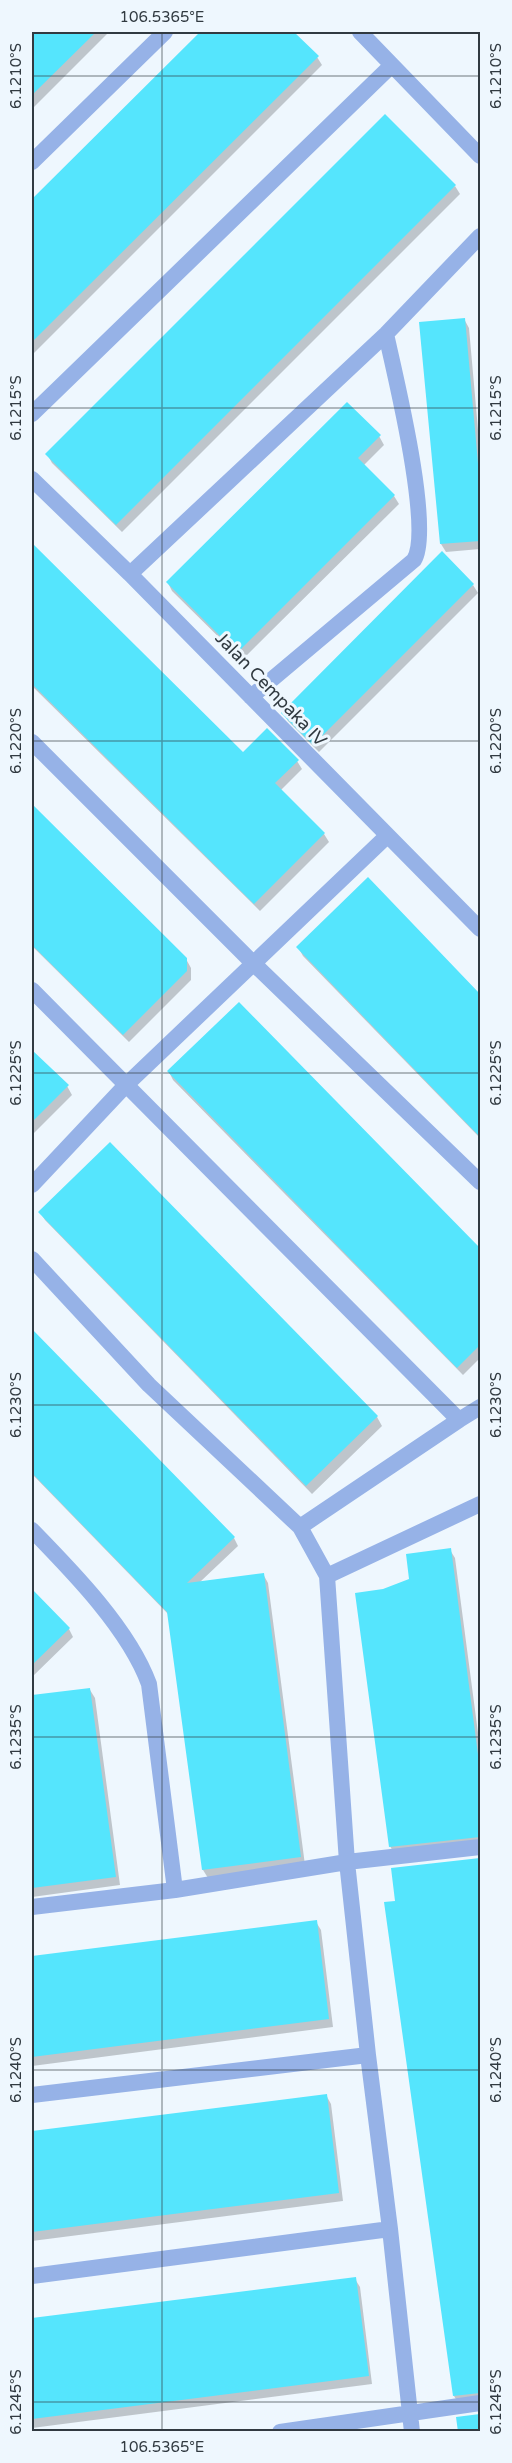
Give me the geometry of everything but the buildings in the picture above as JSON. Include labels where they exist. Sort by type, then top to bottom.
[{"type":"street","points":[[32,162],[165,32]]},
{"type":"street","points":[[360,32],[480,156]]},
{"type":"street","points":[[32,414],[393,65]]},
{"type":"street","points":[[130,574],[386,334],[480,236]]},
{"type":"street","points":[[251,697],[414,560],[418,554],[420,532],[408,430],[386,334]]},
{"type":"street","name":"Jalan Cempaka IV","points":[[32,479],[130,574],[480,929]]},
{"type":"street","points":[[32,742],[254,963],[480,1182]]},
{"type":"street","points":[[32,1185],[126,1085],[387,836]]},
{"type":"street","points":[[32,990],[459,1420]]},
{"type":"street","points":[[32,1259],[149,1384],[300,1527],[327,1576],[347,1862],[412,2432]]},
{"type":"street","points":[[300,1527],[480,1407]]},
{"type":"street","points":[[327,1576],[480,1503]]},
{"type":"street","points":[[32,1530],[70,1569],[127,1640],[142,1664],[149,1684],[175,1890]]},
{"type":"street","points":[[32,1907],[175,1890],[347,1862],[480,1847]]},
{"type":"street","points":[[32,2095],[368,2055]]},
{"type":"street","points":[[32,2276],[390,2229]]},
{"type":"street","points":[[280,2432],[480,2403]]}]
